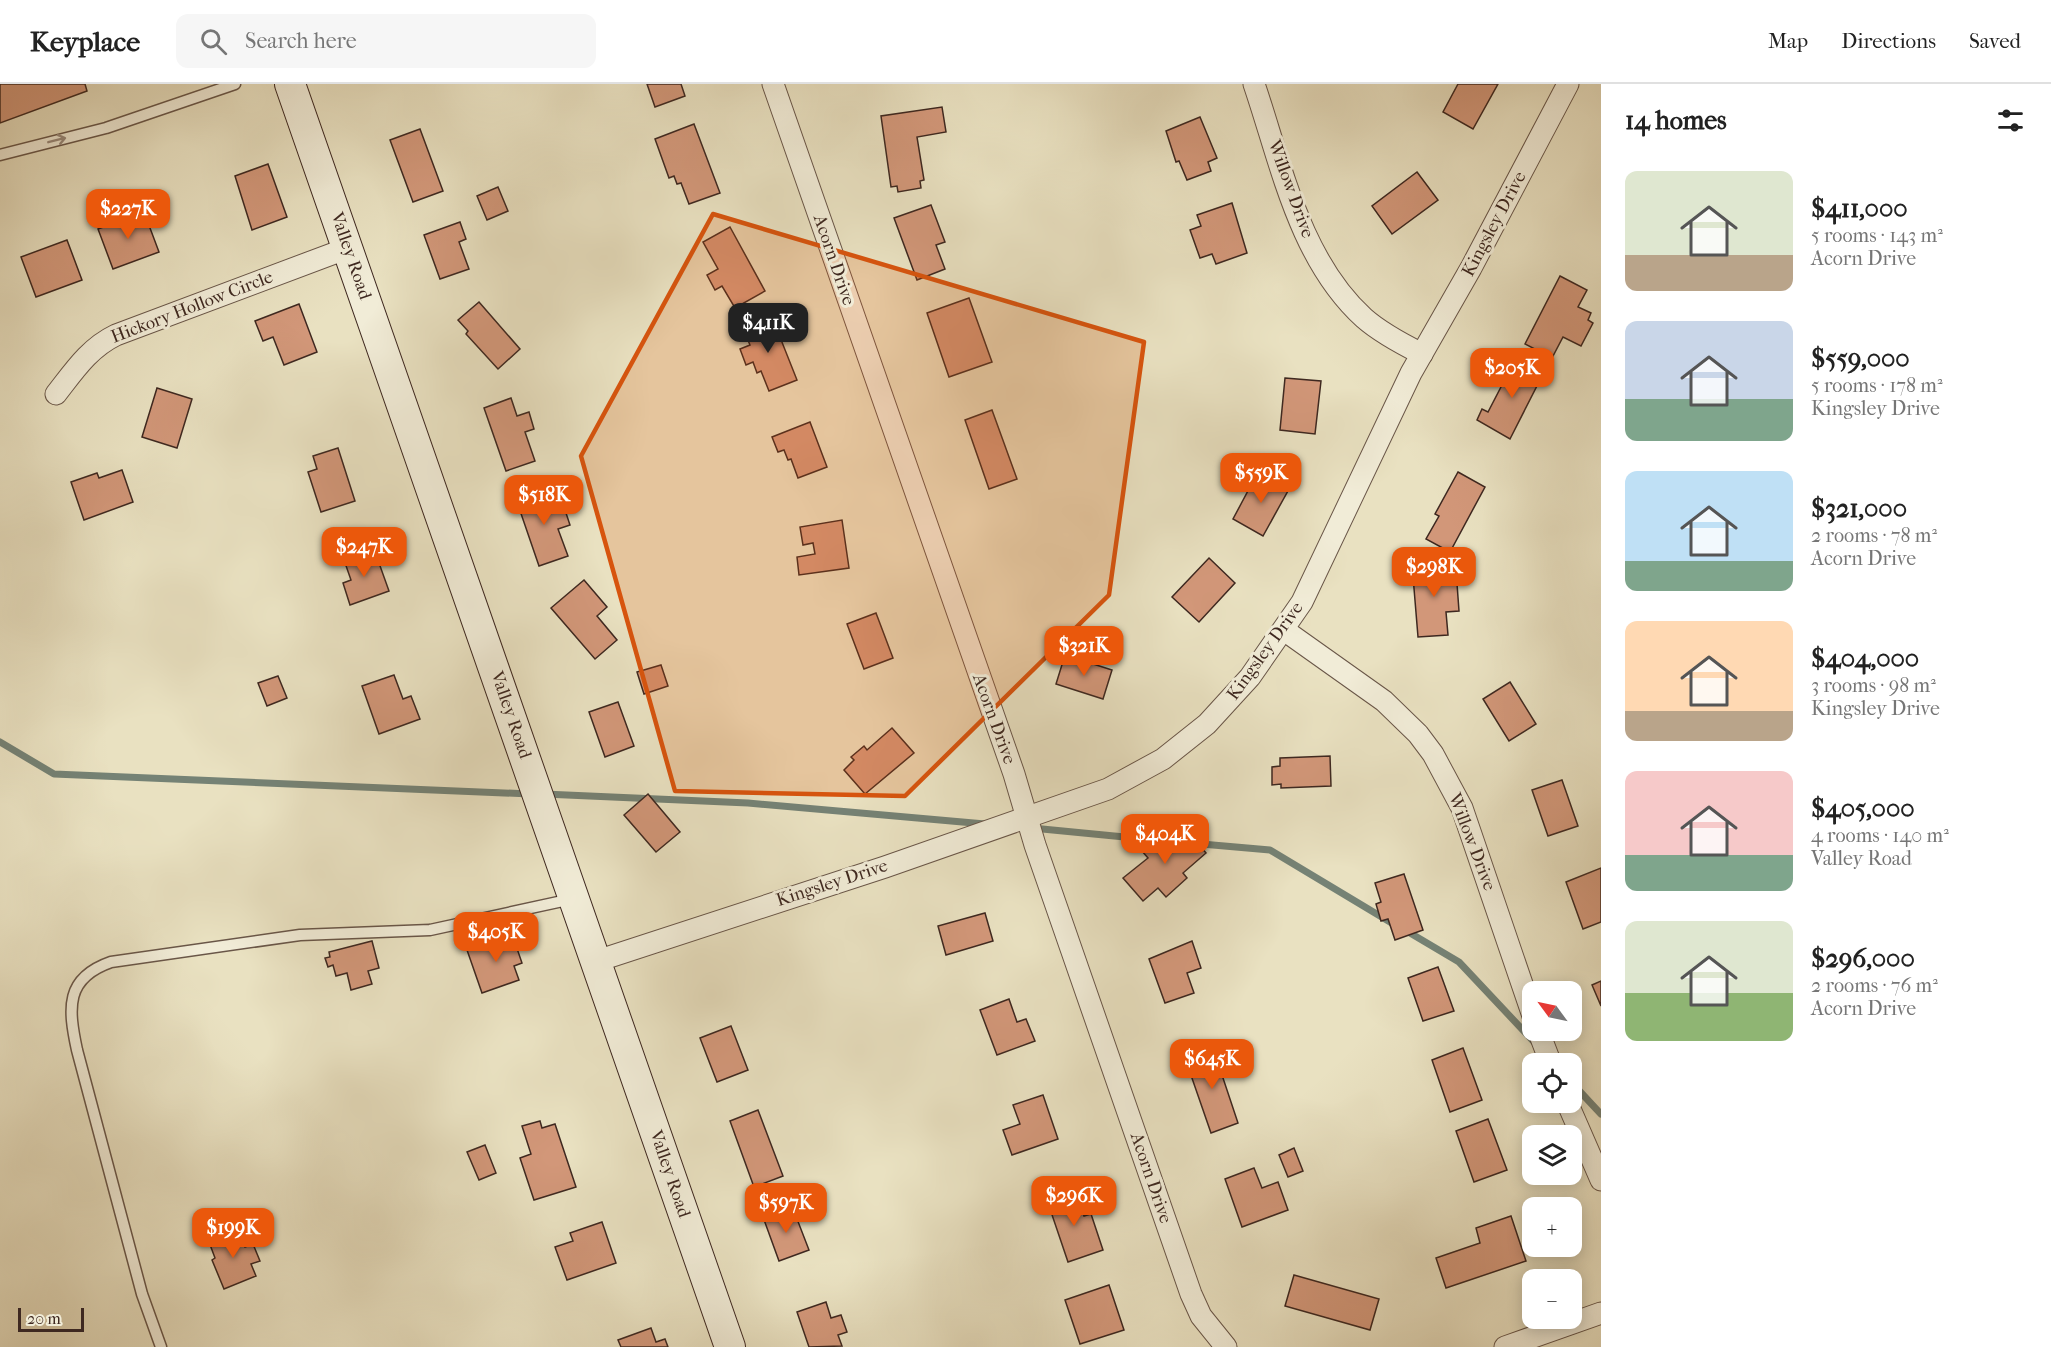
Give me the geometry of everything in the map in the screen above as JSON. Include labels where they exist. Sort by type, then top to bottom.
[{"type":"street","name":"Valley Road","points":[[290,84],[730,1347]]},
{"type":"street","name":"Acorn Drive","points":[[773,84],[1014,774],[1026,818],[1191,1294],[1201,1316],[1226,1347]]},
{"type":"street","name":"Willow Drive","points":[[1254,84],[1298,217],[1323,266],[1348,301],[1365,319],[1397,342],[1422,354]]},
{"type":"street","name":"Kingsley Drive","points":[[597,961],[1108,789],[1163,759],[1207,724],[1233,698],[1284,630],[1318,570],[1422,354],[1471,268],[1568,84]]},
{"type":"street","name":"Hickory Hollow Circle","points":[[56,394],[85,356],[102,342],[116,335],[348,248]]},
{"type":"street","name":"Willow Drive","points":[[1284,630],[1384,701],[1418,734],[1433,754],[1462,808],[1522,984]]},
{"type":"street","points":[[1572,1113],[1601,1180]]},
{"type":"street","points":[[1505,1347],[1601,1313]]},
{"type":"lane","points":[[0,154],[106,128],[235,84]]},
{"type":"lane","points":[[161,1347],[142,1294],[71,1024],[72,1000],[78,982],[92,969],[111,962],[300,935],[430,930],[575,899]]},
{"type":"highlighted area","points":[[713,214],[1144,342],[1109,595],[905,796],[675,791],[581,456]]},
{"type":"building","points":[[0,84],[85,84],[87,91],[0,123]]},
{"type":"building","points":[[647,84],[681,84],[685,96],[655,107]]},
{"type":"building","points":[[1458,84],[1498,84],[1473,129],[1443,112]]},
{"type":"building","points":[[942,107],[946,132],[917,137],[924,180],[920,181],[921,188],[898,192],[897,186],[891,187],[881,116]]},
{"type":"building","points":[[1200,117],[1217,158],[1208,162],[1211,171],[1187,180],[1179,161],[1176,162],[1166,131]]},
{"type":"building","points":[[694,124],[720,193],[689,204],[681,183],[677,184],[674,176],[669,178],[655,139]]},
{"type":"building","points":[[420,129],[443,191],[413,202],[390,140]]},
{"type":"building","points":[[268,164],[287,217],[252,230],[235,176]]},
{"type":"building","points":[[1417,172],[1438,200],[1392,234],[1372,206]]},
{"type":"building","points":[[498,187],[508,211],[487,220],[477,196]]},
{"type":"building","points":[[1232,203],[1247,253],[1216,264],[1212,254],[1200,258],[1190,230],[1201,226],[1197,215]]},
{"type":"building","points":[[931,205],[945,242],[936,245],[945,269],[917,280],[894,218]]},
{"type":"building","points":[[144,212],[159,252],[113,269],[98,229]]},
{"type":"building","points":[[460,222],[466,239],[459,242],[469,269],[440,279],[424,235]]},
{"type":"building","points":[[730,227],[765,291],[735,308],[722,286],[715,290],[707,275],[718,269],[703,242]]},
{"type":"building","points":[[67,240],[82,280],[36,297],[21,257]]},
{"type":"building","points":[[1560,276],[1587,290],[1578,307],[1591,313],[1588,320],[1593,323],[1581,346],[1563,337],[1552,358],[1525,344]]},
{"type":"building","points":[[969,298],[992,362],[949,377],[927,313]]},
{"type":"building","points":[[479,302],[520,349],[498,369],[466,334],[468,331],[458,320]]},
{"type":"building","points":[[299,304],[317,352],[284,365],[273,337],[263,341],[255,321]]},
{"type":"building","points":[[772,317],[797,380],[769,391],[761,371],[757,373],[753,362],[746,365],[740,349],[750,345],[743,328]]},
{"type":"building","points":[[1516,358],[1544,372],[1510,439],[1477,420],[1482,409],[1488,412]]},
{"type":"building","points":[[1285,378],[1321,381],[1315,434],[1280,430]]},
{"type":"building","points":[[157,388],[192,399],[177,448],[142,437]]},
{"type":"building","points":[[511,398],[517,416],[529,412],[534,429],[525,432],[535,461],[506,471],[484,408]]},
{"type":"building","points":[[992,410],[1017,479],[989,489],[965,420]]},
{"type":"building","points":[[810,422],[827,467],[798,478],[791,459],[788,460],[784,450],[778,452],[772,437]]},
{"type":"building","points":[[338,448],[355,501],[321,512],[308,472],[317,469],[313,456]]},
{"type":"building","points":[[122,470],[133,502],[84,520],[71,482],[97,473],[99,478]]},
{"type":"building","points":[[1258,472],[1289,489],[1263,536],[1233,519]]},
{"type":"building","points":[[1458,472],[1485,487],[1450,552],[1426,539],[1439,516],[1435,514]]},
{"type":"building","points":[[548,488],[556,510],[564,507],[570,525],[558,529],[568,556],[539,566],[516,499]]},
{"type":"building","points":[[842,520],[849,568],[799,575],[797,557],[815,554],[813,543],[803,545],[800,527]]},
{"type":"building","points":[[374,549],[389,591],[350,605],[343,583],[351,580],[344,560]]},
{"type":"building","points":[[1209,558],[1235,583],[1199,622],[1172,597]]},
{"type":"building","points":[[1440,562],[1440,568],[1456,570],[1459,611],[1446,612],[1448,635],[1418,637],[1412,564]]},
{"type":"building","points":[[584,580],[607,607],[597,616],[617,640],[595,659],[551,608]]},
{"type":"building","points":[[876,613],[893,658],[864,669],[847,624]]},
{"type":"building","points":[[1065,655],[1112,670],[1103,699],[1056,684]]},
{"type":"building","points":[[661,665],[668,686],[644,694],[637,672]]},
{"type":"building","points":[[394,675],[403,699],[411,696],[420,719],[379,734],[362,686]]},
{"type":"building","points":[[278,676],[287,698],[267,706],[258,683]]},
{"type":"building","points":[[1510,682],[1536,724],[1509,741],[1483,699]]},
{"type":"building","points":[[618,702],[634,746],[605,757],[589,712]]},
{"type":"building","points":[[892,728],[914,753],[865,794],[844,770],[854,760],[851,757],[864,746],[867,750]]},
{"type":"building","points":[[1330,756],[1331,786],[1281,788],[1281,784],[1272,785],[1272,767],[1280,766],[1280,758]]},
{"type":"building","points":[[1562,780],[1578,826],[1548,836],[1532,790]]},
{"type":"building","points":[[648,794],[680,832],[656,852],[624,815]]},
{"type":"building","points":[[1184,827],[1206,853],[1183,873],[1187,878],[1166,897],[1158,888],[1143,901],[1123,878],[1148,858],[1142,851],[1155,841],[1161,847]]},
{"type":"building","points":[[1601,868],[1601,922],[1583,929],[1566,882]]},
{"type":"building","points":[[1404,874],[1423,930],[1395,940],[1388,919],[1381,921],[1376,904],[1381,902],[1375,883]]},
{"type":"building","points":[[985,913],[993,941],[946,955],[938,926]]},
{"type":"building","points":[[512,934],[522,963],[514,966],[519,980],[482,993],[467,950]]},
{"type":"building","points":[[372,941],[379,968],[368,971],[372,984],[351,990],[347,973],[336,976],[333,965],[328,967],[325,958],[330,957],[329,952]]},
{"type":"building","points":[[1192,941],[1201,968],[1187,973],[1194,993],[1165,1003],[1149,959]]},
{"type":"building","points":[[1438,967],[1454,1011],[1423,1021],[1408,978]]},
{"type":"building","points":[[1601,981],[1601,1006],[1592,985]]},
{"type":"building","points":[[1009,999],[1017,1022],[1026,1019],[1035,1041],[997,1055],[980,1010]]},
{"type":"building","points":[[731,1026],[748,1070],[717,1082],[700,1038]]},
{"type":"building","points":[[1213,1048],[1238,1123],[1211,1133],[1185,1058]]},
{"type":"building","points":[[1463,1048],[1482,1100],[1450,1112],[1432,1060]]},
{"type":"building","points":[[1043,1095],[1058,1139],[1012,1155],[1003,1130],[1020,1124],[1013,1105]]},
{"type":"building","points":[[758,1110],[783,1176],[754,1187],[730,1121]]},
{"type":"building","points":[[1488,1119],[1507,1170],[1474,1182],[1456,1131]]},
{"type":"building","points":[[540,1121],[542,1128],[555,1124],[576,1187],[534,1200],[520,1158],[531,1154],[522,1126]]},
{"type":"building","points":[[485,1145],[496,1173],[479,1180],[467,1152]]},
{"type":"building","points":[[1294,1148],[1303,1171],[1288,1177],[1279,1155]]},
{"type":"building","points":[[1254,1168],[1262,1188],[1278,1182],[1288,1210],[1242,1227],[1225,1179]]},
{"type":"building","points":[[1075,1190],[1084,1216],[1091,1214],[1103,1250],[1068,1262],[1047,1200]]},
{"type":"building","points":[[792,1206],[809,1250],[779,1261],[763,1217]]},
{"type":"building","points":[[1511,1216],[1522,1249],[1522,1257],[1525,1257],[1526,1261],[1446,1288],[1436,1258],[1480,1243],[1476,1228]]},
{"type":"building","points":[[602,1222],[616,1263],[567,1280],[555,1247],[573,1241],[570,1233]]},
{"type":"building","points":[[238,1230],[245,1247],[253,1244],[260,1261],[251,1264],[256,1276],[224,1289],[212,1260],[215,1258],[209,1242]]},
{"type":"building","points":[[1294,1275],[1379,1299],[1370,1330],[1285,1306]]},
{"type":"building","points":[[1109,1285],[1124,1330],[1080,1344],[1065,1300]]},
{"type":"building","points":[[826,1302],[831,1318],[841,1315],[847,1332],[838,1335],[842,1346],[809,1347],[797,1312]]},
{"type":"building","points":[[651,1328],[656,1342],[665,1339],[668,1347],[621,1347],[618,1340]]},
{"type":"waterway","points":[[0,742],[54,774],[530,794]]},
{"type":"waterway","points":[[544,794],[748,803],[985,824]]},
{"type":"waterway","points":[[1032,828],[1176,842]]},
{"type":"waterway","points":[[1190,843],[1270,850],[1395,925]]},
{"type":"waterway","points":[[1405,930],[1459,962],[1536,1044]]},
{"type":"waterway","points":[[1582,1094],[1601,1114]]}]
